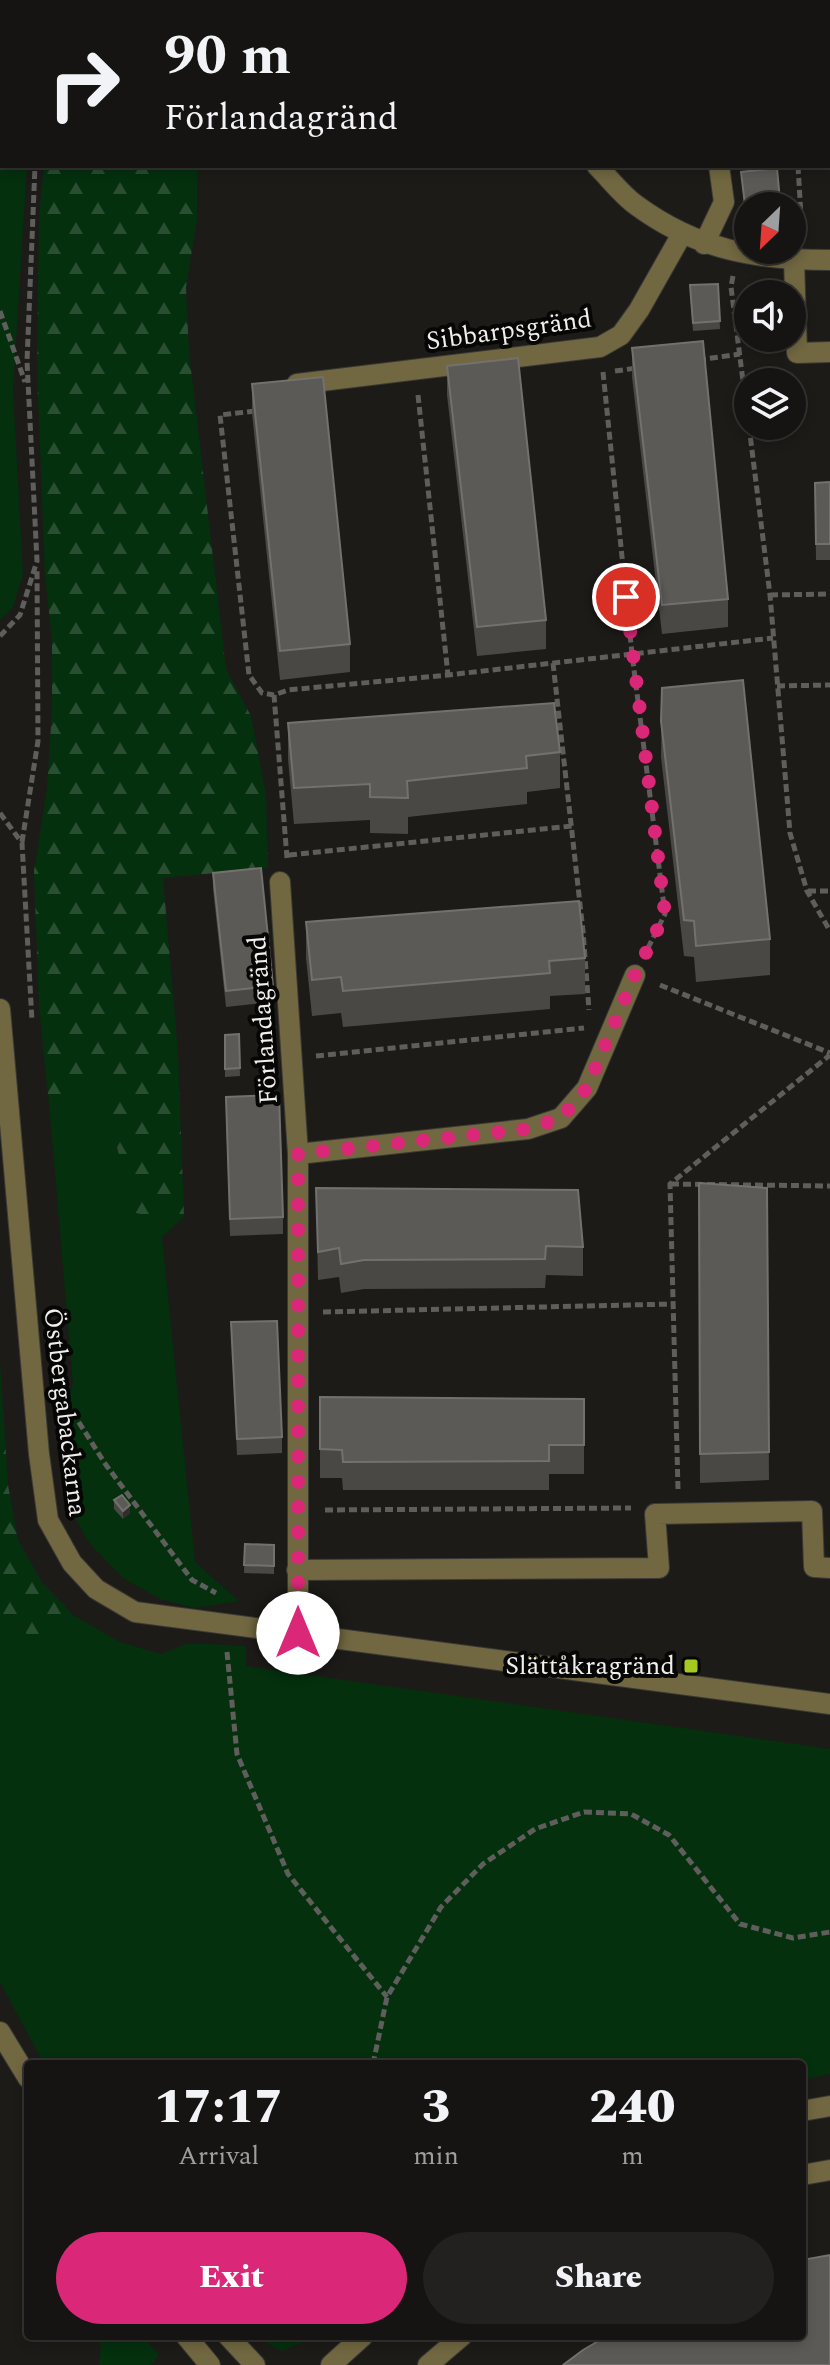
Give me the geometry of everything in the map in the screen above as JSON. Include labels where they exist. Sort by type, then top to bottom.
[{"type":"street","points":[[599,168],[635,204],[682,234],[704,244],[734,251]]},
{"type":"street","points":[[704,244],[724,202],[719,168]]},
{"type":"street","name":"Sibbarpsgränd","points":[[285,385],[600,347],[621,335],[639,310],[682,234]]},
{"type":"street","points":[[806,260],[830,260]]},
{"type":"street","points":[[794,264],[797,353],[830,352]]},
{"type":"street","name":"Förlandagränd","points":[[280,882],[298,1154],[298,1633]]},
{"type":"street","points":[[298,1154],[528,1129],[561,1118],[587,1088],[635,975]]},
{"type":"street","name":"Östbergabackarna","points":[[0,1009],[39,1454],[48,1520],[72,1563],[96,1589],[135,1612],[830,1704]]},
{"type":"street","points":[[297,1570],[659,1568],[655,1514],[812,1511],[814,1567],[830,1568]]},
{"type":"street","points":[[0,2032],[24,2071]]},
{"type":"street","points":[[806,2110],[830,2106]]},
{"type":"street","points":[[806,2174],[830,2170]]},
{"type":"street","points":[[189,2340],[210,2365]]},
{"type":"street","points":[[232,2340],[255,2365]]},
{"type":"street","points":[[331,2365],[359,2340]]},
{"type":"street","points":[[428,2365],[457,2340]]},
{"type":"path","points":[[32,1032],[22,843],[38,741],[37,561],[27,361],[35,168]]},
{"type":"path","points":[[798,168],[800,192]]},
{"type":"path","points":[[734,264],[731,287],[741,368]]},
{"type":"path","points":[[0,311],[28,390]]},
{"type":"path","points":[[600,347],[632,654],[665,914],[635,975],[830,1054],[670,1184]]},
{"type":"path","points":[[415,370],[448,675]]},
{"type":"path","points":[[266,409],[220,415],[249,675],[262,693],[274,695],[288,690],[773,638]]},
{"type":"path","points":[[751,440],[770,595],[790,833],[807,891],[830,931]]},
{"type":"path","points":[[0,636],[20,615],[37,561]]},
{"type":"path","points":[[770,595],[830,594]]},
{"type":"path","points":[[553,663],[583,931],[590,1027]]},
{"type":"path","points":[[777,686],[830,685]]},
{"type":"path","points":[[274,695],[273,715],[288,855],[280,882]]},
{"type":"path","points":[[0,813],[22,843]]},
{"type":"path","points":[[288,855],[572,826]]},
{"type":"path","points":[[807,891],[830,891]]},
{"type":"path","points":[[291,1059],[613,1025]]},
{"type":"path","points":[[670,1184],[830,1186]]},
{"type":"path","points":[[670,1184],[679,1499]]},
{"type":"path","points":[[300,1312],[673,1304]]},
{"type":"path","points":[[61,1357],[66,1402],[106,1465],[192,1580],[233,1603],[224,1625],[237,1754],[288,1874],[387,1997]]},
{"type":"path","points":[[297,1510],[621,1510],[635,1507]]},
{"type":"path","points":[[374,2060],[387,1997],[441,1907],[483,1864],[535,1829],[584,1812],[631,1814],[669,1835],[740,1924],[793,1938],[830,1932]]},
{"type":"green space","points":[[0,168],[27,168],[13,390],[23,575],[13,607],[0,620]]},
{"type":"green space","points":[[44,168],[162,168],[197,219],[186,287],[189,352],[226,669],[251,716],[266,796],[268,868],[163,878],[178,1053],[184,1217],[165,1220],[132,1212],[100,1073],[66,1096],[48,1096],[39,1005],[34,871],[47,789],[52,710],[52,641],[45,574],[37,372],[39,217]]},
{"type":"green space","points":[[162,168],[197,168],[197,219]]},
{"type":"green space","points":[[100,1072],[132,1211],[165,1220],[184,1217],[162,1237],[195,1562],[239,1601],[194,1608],[160,1599],[123,1578],[89,1543],[65,1499],[55,1425],[73,1384],[48,1092],[66,1096]]},
{"type":"green space","points":[[0,1362],[8,1485],[18,1540],[41,1581],[73,1615],[45,1648],[0,1613]]},
{"type":"green space","points":[[0,1613],[45,1648],[73,1615],[120,1642],[161,1654],[188,1643],[246,1646],[246,1666],[830,1749],[830,2074],[806,2079],[806,2060],[42,2060],[0,1982]]},
{"type":"green space","points":[[99,2340],[146,2340],[159,2355],[151,2365],[99,2365]]},
{"type":"green space","points":[[261,2340],[308,2340],[282,2351]]},
{"type":"building","points":[[777,168],[779,192],[743,192],[741,172]]},
{"type":"building","points":[[718,284],[720,321],[693,323],[690,285]]},
{"type":"building","points":[[703,341],[728,599],[662,605],[632,348]]},
{"type":"building","points":[[518,358],[546,620],[477,627],[447,366]]},
{"type":"building","points":[[323,377],[350,644],[280,651],[252,384]]},
{"type":"building","points":[[830,482],[830,544],[816,544],[815,483]]},
{"type":"building","points":[[743,680],[770,939],[696,946],[694,921],[684,920],[661,721],[662,688]]},
{"type":"building","points":[[554,703],[560,752],[526,756],[527,768],[407,781],[408,798],[370,797],[370,784],[294,788],[288,723]]},
{"type":"building","points":[[261,868],[273,986],[226,991],[213,873]]},
{"type":"building","points":[[579,901],[585,958],[549,961],[550,973],[343,991],[341,977],[312,980],[306,922]]},
{"type":"building","points":[[239,1034],[240,1068],[225,1069],[225,1035]]},
{"type":"building","points":[[279,1095],[283,1217],[230,1219],[226,1097]]},
{"type":"building","points":[[699,1183],[767,1188],[769,1452],[700,1454]]},
{"type":"building","points":[[316,1188],[578,1190],[583,1247],[546,1246],[545,1259],[364,1260],[341,1264],[339,1248],[318,1252]]},
{"type":"building","points":[[277,1321],[282,1437],[237,1439],[231,1322]]},
{"type":"building","points":[[320,1397],[584,1399],[584,1445],[549,1445],[549,1461],[343,1462],[342,1450],[320,1449]]},
{"type":"building","points":[[122,1495],[130,1505],[123,1511],[114,1500]]},
{"type":"building","points":[[245,1544],[274,1545],[274,1566],[244,1565]]},
{"type":"building","points":[[830,2255],[830,2365],[563,2365],[600,2340],[806,2340],[806,2259]]},
{"type":"place","name":"Slättåkragränd","points":[[691,1666]]},
{"type":"route","points":[[298,1633],[298,1154],[528,1129],[561,1118],[587,1088],[635,975],[665,914],[626,597]]}]
